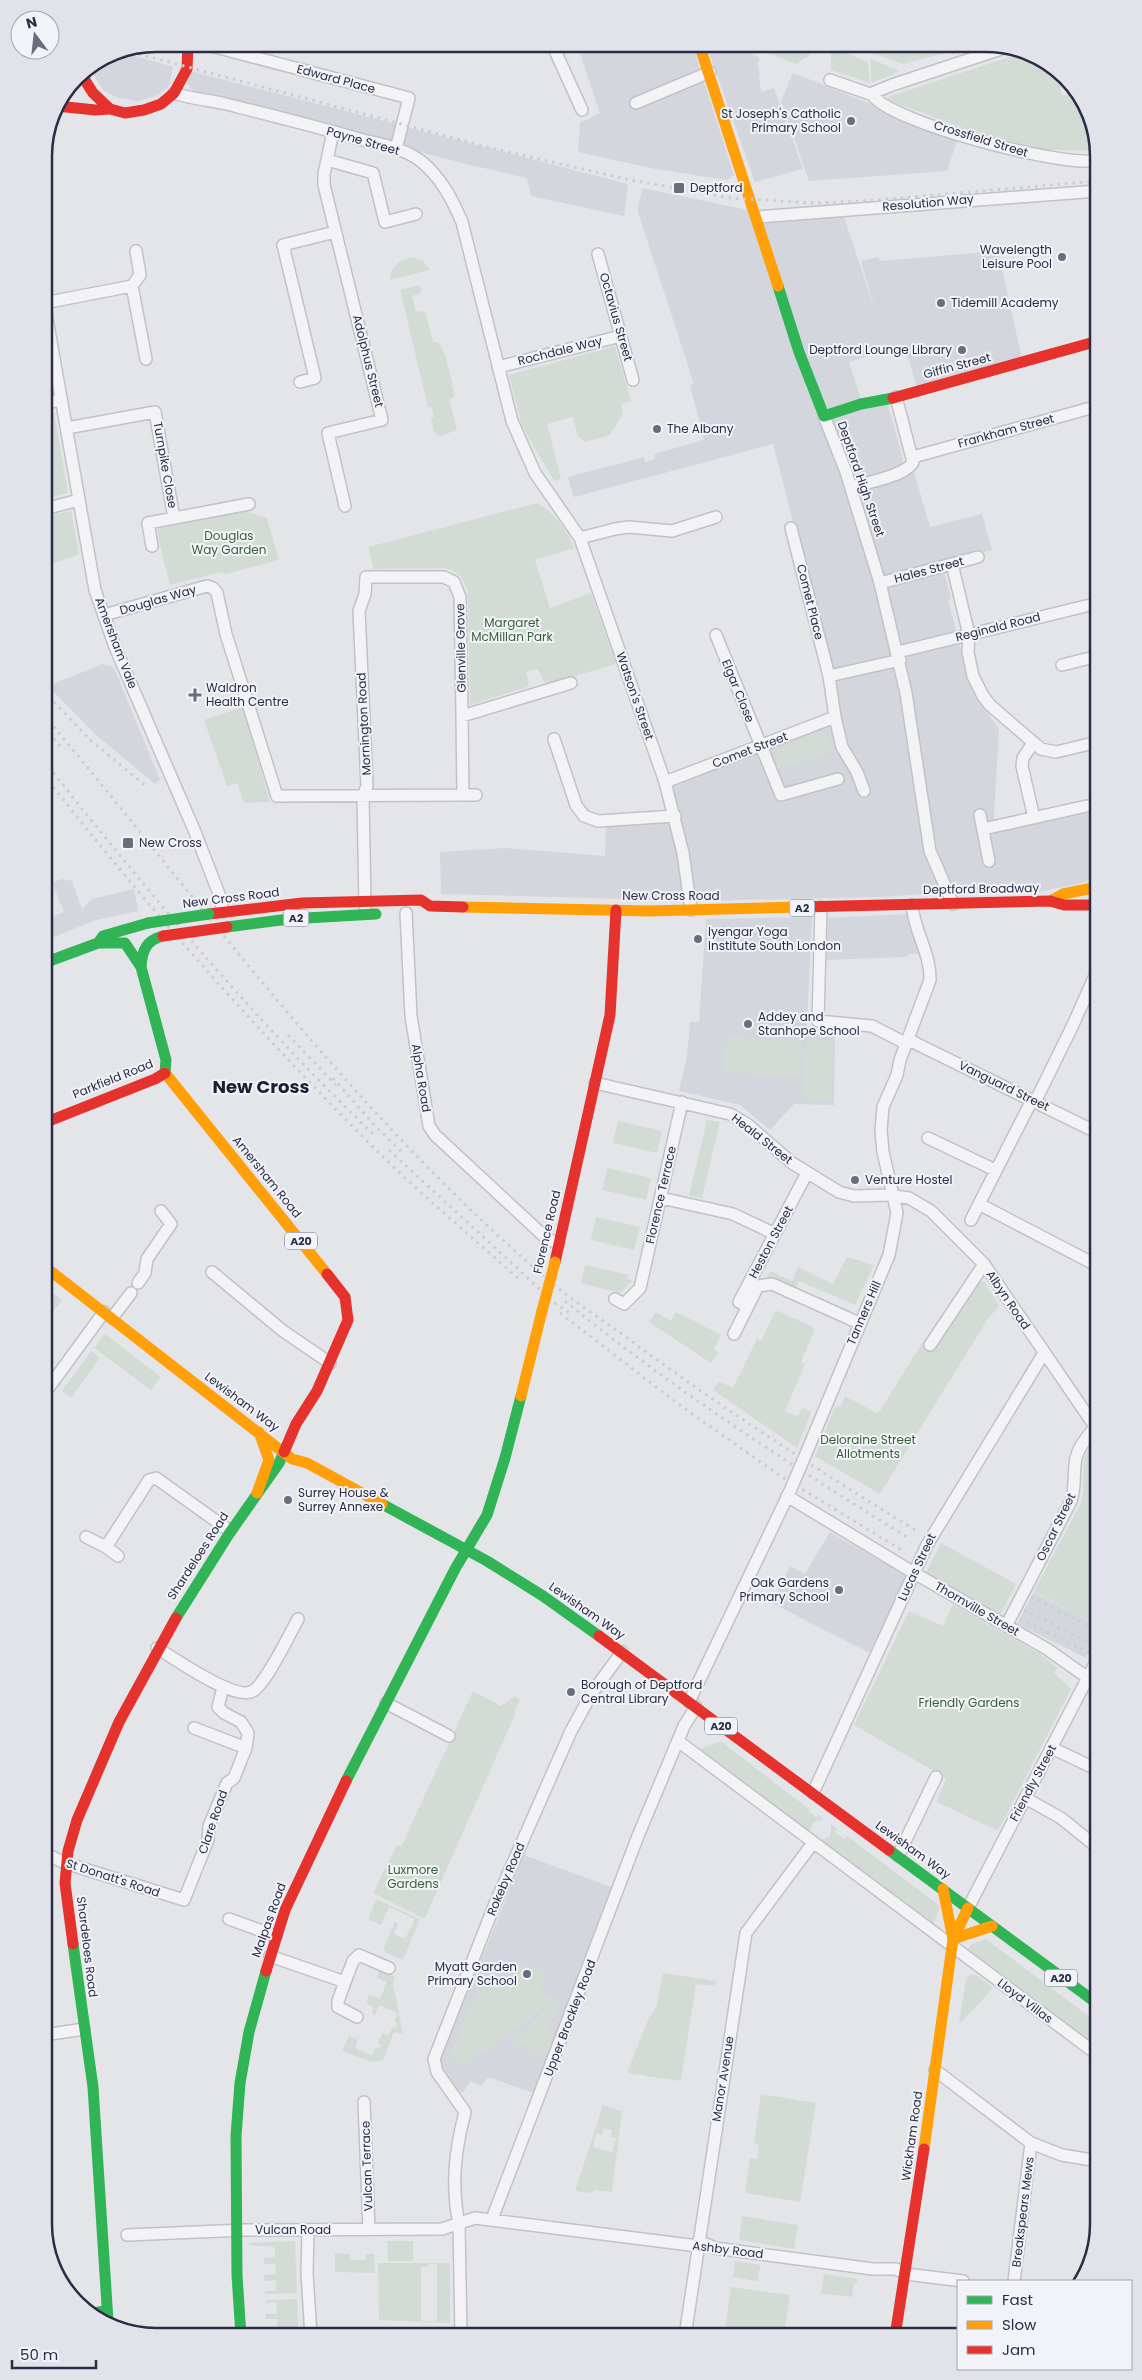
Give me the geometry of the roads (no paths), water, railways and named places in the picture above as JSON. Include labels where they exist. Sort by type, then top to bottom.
[{"type":"main road","points":[[65,107],[95,110],[108,108],[120,111],[143,110],[166,100],[176,88],[176,74],[183,53]]},
{"type":"main road","name":"Deptford High Street","points":[[703,53],[758,217],[800,352],[824,416]]},
{"type":"main road","points":[[85,81],[92,93],[108,108]]},
{"type":"main road","name":"Giffin Street","points":[[824,416],[862,404],[896,397],[1090,343]]},
{"type":"main road","name":"Deptford Broadway","points":[[1050,901],[1063,894],[1090,889]]},
{"type":"main road","name":"New Cross Road","points":[[53,960],[98,943],[103,936],[148,923],[220,912],[275,905],[421,900],[410,912]]},
{"type":"main road","name":"Deptford Broadway","points":[[912,905],[1050,901],[1064,905],[1090,906]]},
{"type":"main road","name":"New Cross Road","points":[[141,967],[142,955],[146,944],[154,938],[289,919],[410,912],[691,910],[912,905]]},
{"type":"main road","name":"Florence Road","points":[[467,1550],[480,1529],[493,1498],[555,1262],[610,1015],[616,910]]},
{"type":"main road","name":"A2","points":[[98,943],[125,943],[141,967],[166,1060],[165,1073]]},
{"type":"main road","name":"Parkfield Road","points":[[53,1120],[165,1073]]},
{"type":"main road","name":"Amersham Road","points":[[165,1073],[345,1297],[348,1320],[317,1391],[296,1424],[284,1452]]},
{"type":"main road","name":"Lewisham Way","points":[[52,1272],[298,1462],[307,1463],[467,1550],[523,1584],[622,1652],[1090,1998]]},
{"type":"main road","points":[[307,1463],[301,1448],[301,1436],[317,1391]]},
{"type":"main road","points":[[257,1493],[269,1460],[259,1432]]},
{"type":"main road","name":"Shardeloes Road","points":[[107,2315],[93,2087],[65,1883],[68,1843],[91,1783],[117,1725],[157,1648],[230,1531],[279,1463],[284,1452]]},
{"type":"main road","name":"Malpas Road","points":[[241,2327],[236,2231],[236,2136],[240,2083],[249,2032],[270,1956],[276,1936],[311,1851],[458,1562],[467,1550]]},
{"type":"main road","name":"Wickham Road","points":[[943,1889],[949,1907],[948,1929],[952,1943]]},
{"type":"main road","name":"Wickham Road","points":[[896,2328],[906,2274],[952,1943],[968,1908]]},
{"type":"main road","points":[[952,1943],[992,1926]]},
{"type":"street","name":"Edward Place","points":[[238,53],[409,98],[396,149]]},
{"type":"street","points":[[556,53],[582,110]]},
{"type":"street","points":[[872,94],[892,85],[989,53]]},
{"type":"street","points":[[636,104],[710,72]]},
{"type":"street","name":"Crossfield Street","points":[[830,80],[864,94],[872,94],[880,103],[915,118],[989,143],[1033,155],[1065,161],[1090,160]]},
{"type":"street","name":"Payne Street","points":[[176,88],[396,149],[421,161],[438,178],[449,194],[462,222],[512,421],[536,473],[549,493]]},
{"type":"street","name":"Adolphus Street","points":[[333,132],[324,185],[382,420],[328,434],[345,506]]},
{"type":"street","points":[[327,160],[373,173],[386,222],[416,214]]},
{"type":"street","name":"Resolution Way","points":[[758,217],[1090,192]]},
{"type":"street","points":[[300,382],[316,378],[283,246],[335,232]]},
{"type":"street","points":[[53,301],[132,286],[140,275],[136,251]]},
{"type":"street","name":"Octavius Street","points":[[598,254],[633,380]]},
{"type":"street","points":[[132,286],[146,359]]},
{"type":"street","name":"Rochdale Way","points":[[498,367],[621,336]]},
{"type":"street","name":"Amersham Vale","points":[[53,354],[96,590],[114,643],[193,827],[219,894],[220,912]]},
{"type":"street","points":[[896,397],[913,457]]},
{"type":"street","points":[[53,402],[61,400]]},
{"type":"street","name":"Frankham Street","points":[[851,487],[905,470],[910,467],[913,457],[1090,408]]},
{"type":"street","name":"Turnpike Close","points":[[67,428],[155,412],[174,518]]},
{"type":"street","name":"Deptford High Street","points":[[824,416],[851,487],[880,583],[899,656],[930,851],[953,904]]},
{"type":"street","name":"Watson's Street","points":[[549,493],[580,538],[665,782],[675,816],[689,880],[691,910]]},
{"type":"street","points":[[53,506],[79,500]]},
{"type":"street","name":"Turnpike Close","points":[[152,546],[148,522],[249,504]]},
{"type":"street","points":[[580,538],[615,528],[672,530],[716,517]]},
{"type":"street","name":"Comet Place","points":[[790,528],[828,676]]},
{"type":"street","name":"Hales Street","points":[[880,583],[978,557]]},
{"type":"street","points":[[952,564],[969,635],[970,664],[983,696],[998,713],[1041,749],[1056,752],[1090,744]]},
{"type":"street","name":"Glenville Grove","points":[[366,577],[444,577],[454,582],[460,597],[463,795]]},
{"type":"street","name":"Mornington Road","points":[[365,914],[363,796],[367,786],[359,611],[365,594],[366,577]]},
{"type":"street","name":"Douglas Way","points":[[104,615],[207,586],[213,588],[217,593],[226,634],[277,796],[363,796]]},
{"type":"street","name":"Reginald Road","points":[[899,656],[969,635],[1090,604]]},
{"type":"street","name":"Elgar Close","points":[[716,635],[781,794],[838,778]]},
{"type":"street","points":[[864,791],[857,772],[842,747],[828,676],[899,656]]},
{"type":"street","points":[[1062,664],[1090,659]]},
{"type":"street","points":[[462,716],[571,683]]},
{"type":"street","name":"Comet Street","points":[[665,782],[835,717]]},
{"type":"street","points":[[554,739],[576,805],[584,816],[598,821],[675,816]]},
{"type":"street","points":[[1033,743],[1023,758],[1022,766],[1034,818]]},
{"type":"street","points":[[363,796],[476,795]]},
{"type":"street","points":[[983,829],[1088,806]]},
{"type":"street","points":[[980,815],[989,861]]},
{"type":"street","name":"Tanners Hill","points":[[678,1741],[805,1456],[893,1242],[897,1213],[883,1152],[882,1118],[887,1097],[897,1075],[900,1060],[930,980],[929,966],[912,905]]},
{"type":"street","name":"Vanguard Street","points":[[821,907],[818,1021],[872,1026],[1090,1129]]},
{"type":"street","name":"Alpha Road","points":[[410,912],[411,1016],[429,1126],[546,1238],[559,1244]]},
{"type":"street","points":[[971,1220],[995,1170],[1072,1027],[1090,986]]},
{"type":"street","name":"Heald Street","points":[[596,1082],[720,1110],[739,1118],[807,1173],[846,1195],[894,1196]]},
{"type":"street","name":"Florence Terrace","points":[[615,1299],[624,1304],[640,1288],[682,1102]]},
{"type":"street","points":[[928,1138],[995,1170]]},
{"type":"street","name":"Heston Street","points":[[748,1306],[739,1302],[807,1173]]},
{"type":"street","name":"Albyn Road","points":[[894,1196],[909,1198],[920,1203],[953,1231],[984,1264],[1090,1419]]},
{"type":"street","points":[[661,1198],[733,1214],[774,1234]]},
{"type":"street","points":[[979,1204],[1090,1262]]},
{"type":"street","points":[[138,1283],[145,1273],[147,1259],[171,1224],[161,1211]]},
{"type":"street","points":[[930,1345],[984,1264]]},
{"type":"street","points":[[212,1272],[283,1331],[330,1363]]},
{"type":"street","name":"Heston Street","points":[[734,1334],[758,1286],[772,1284],[859,1323]]},
{"type":"street","points":[[52,1384],[108,1315],[131,1293]]},
{"type":"street","name":"Lucas Street","points":[[813,1793],[914,1573],[943,1516],[1044,1353]]},
{"type":"street","name":"Oscar Street","points":[[1006,1626],[1071,1501],[1074,1493],[1076,1458],[1083,1442],[1090,1436]]},
{"type":"street","points":[[106,1547],[150,1480],[156,1478],[230,1531]]},
{"type":"street","name":"Thornville Street","points":[[789,1493],[914,1573],[1047,1649],[1088,1678]]},
{"type":"street","points":[[86,1537],[106,1547],[118,1556]]},
{"type":"street","points":[[157,1648],[223,1687],[238,1693],[252,1692],[262,1682],[298,1619]]},
{"type":"street","name":"Rokeby Road","points":[[459,2224],[455,2206],[454,2172],[456,2146],[466,2112],[437,2072],[434,2059],[532,1816],[570,1731],[592,1693],[622,1652]]},
{"type":"street","name":"Friendly Street","points":[[968,1908],[1090,1674]]},
{"type":"street","name":"Clare Road","points":[[184,1900],[208,1840],[210,1826],[227,1783],[234,1778],[246,1748],[248,1733],[241,1722],[224,1713],[218,1707],[223,1687]]},
{"type":"street","points":[[386,1703],[449,1736]]},
{"type":"street","points":[[194,1728],[246,1748]]},
{"type":"street","points":[[678,1741],[813,1843],[952,1943]]},
{"type":"street","name":"Upper Brockley Road","points":[[492,2219],[678,1741]]},
{"type":"street","points":[[1052,1748],[1090,1766]]},
{"type":"street","points":[[898,1856],[936,1777]]},
{"type":"street","points":[[1025,1798],[1061,1818],[1090,1842]]},
{"type":"street","name":"Manor Avenue","points":[[686,2328],[746,1933],[813,1843]]},
{"type":"street","name":"St Donatt's Road","points":[[52,1857],[65,1863],[184,1900]]},
{"type":"street","points":[[229,1919],[276,1936]]},
{"type":"street","name":"Lloyd Villas","points":[[952,1943],[1090,2048]]},
{"type":"street","points":[[357,2016],[338,2007],[338,2001],[353,1961],[359,1955],[389,1968]]},
{"type":"street","points":[[270,1956],[345,1982]]},
{"type":"street","points":[[52,2034],[84,2029]]},
{"type":"street","name":"Breakspears Mews","points":[[935,2070],[1031,2143],[1062,2155],[1090,2160]]},
{"type":"street","name":"Vulcan Terrace","points":[[364,2102],[369,2229]]},
{"type":"street","name":"Breakspears Mews","points":[[1014,2280],[1031,2143]]},
{"type":"street","points":[[461,2327],[459,2224],[475,2218],[492,2219]]},
{"type":"street","name":"Ashby Road","points":[[492,2219],[698,2246],[706,2244],[715,2248],[873,2269],[896,2269],[906,2274],[957,2280]]},
{"type":"street","name":"Vulcan Road","points":[[127,2235],[236,2231],[442,2229],[459,2224]]},
{"type":"street","points":[[308,2231],[307,2273],[310,2327]]},
{"type":"railway","points":[[138,54],[491,148],[631,180],[731,198],[814,203],[864,201],[1090,182]]},
{"type":"railway","points":[[53,700],[90,740],[147,787]]},
{"type":"railway","points":[[53,726],[283,1007],[408,1148],[475,1214],[556,1287],[668,1368],[808,1463],[915,1530]]},
{"type":"railway","points":[[53,737],[62,748]]},
{"type":"railway","points":[[53,772],[203,954],[287,1047],[375,1136]]},
{"type":"railway","points":[[53,786],[162,920],[287,1059],[391,1165],[520,1280]]},
{"type":"railway","points":[[288,1035],[336,1085]]},
{"type":"railway","points":[[333,1078],[376,1127],[403,1153]]},
{"type":"railway","points":[[389,1150],[556,1304],[571,1314]]},
{"type":"railway","points":[[565,1301],[606,1334],[734,1426],[910,1539]]},
{"type":"railway","points":[[560,1313],[681,1406],[779,1475],[903,1551]]},
{"type":"railway","points":[[1031,1597],[1090,1627]]},
{"type":"railway","points":[[1024,1610],[1090,1643]]},
{"type":"railway","points":[[1020,1619],[1090,1653]]},
{"type":"place","name":"St Joseph's Catholic Primary School","points":[[851,121]]},
{"type":"place","name":"Deptford","points":[[679,188]]},
{"type":"place","name":"Wavelength Leisure Pool","points":[[1062,257]]},
{"type":"place","name":"Tidemill Academy","points":[[941,303]]},
{"type":"place","name":"Deptford Lounge Library","points":[[962,350]]},
{"type":"place","name":"The Albany","points":[[657,429]]},
{"type":"place","name":"Waldron Health Centre","points":[[195,695]]},
{"type":"place","name":"New Cross","points":[[128,843]]},
{"type":"place","name":"Iyengar Yoga Institute South London","points":[[698,939]]},
{"type":"place","name":"Addey and Stanhope School","points":[[748,1024]]},
{"type":"place","name":"Venture Hostel","points":[[855,1180]]},
{"type":"place","name":"Surrey House & Surrey Annexe","points":[[288,1500]]},
{"type":"place","name":"Oak Gardens Primary School","points":[[839,1590]]},
{"type":"place","name":"Borough of Deptford Central Library","points":[[571,1692]]},
{"type":"place","name":"Myatt Garden Primary School","points":[[527,1974]]},
{"type":"district","name":"New Cross","points":[[261,1087]]},
{"type":"park label","name":"Douglas Way Garden","points":[[229,543]]},
{"type":"park label","name":"Margaret McMillan Park","points":[[512,630]]},
{"type":"park label","name":"Deloraine Street Allotments","points":[[868,1447]]},
{"type":"park label","name":"Friendly Gardens","points":[[969,1703]]},
{"type":"park label","name":"Luxmore Gardens","points":[[413,1877]]}]
